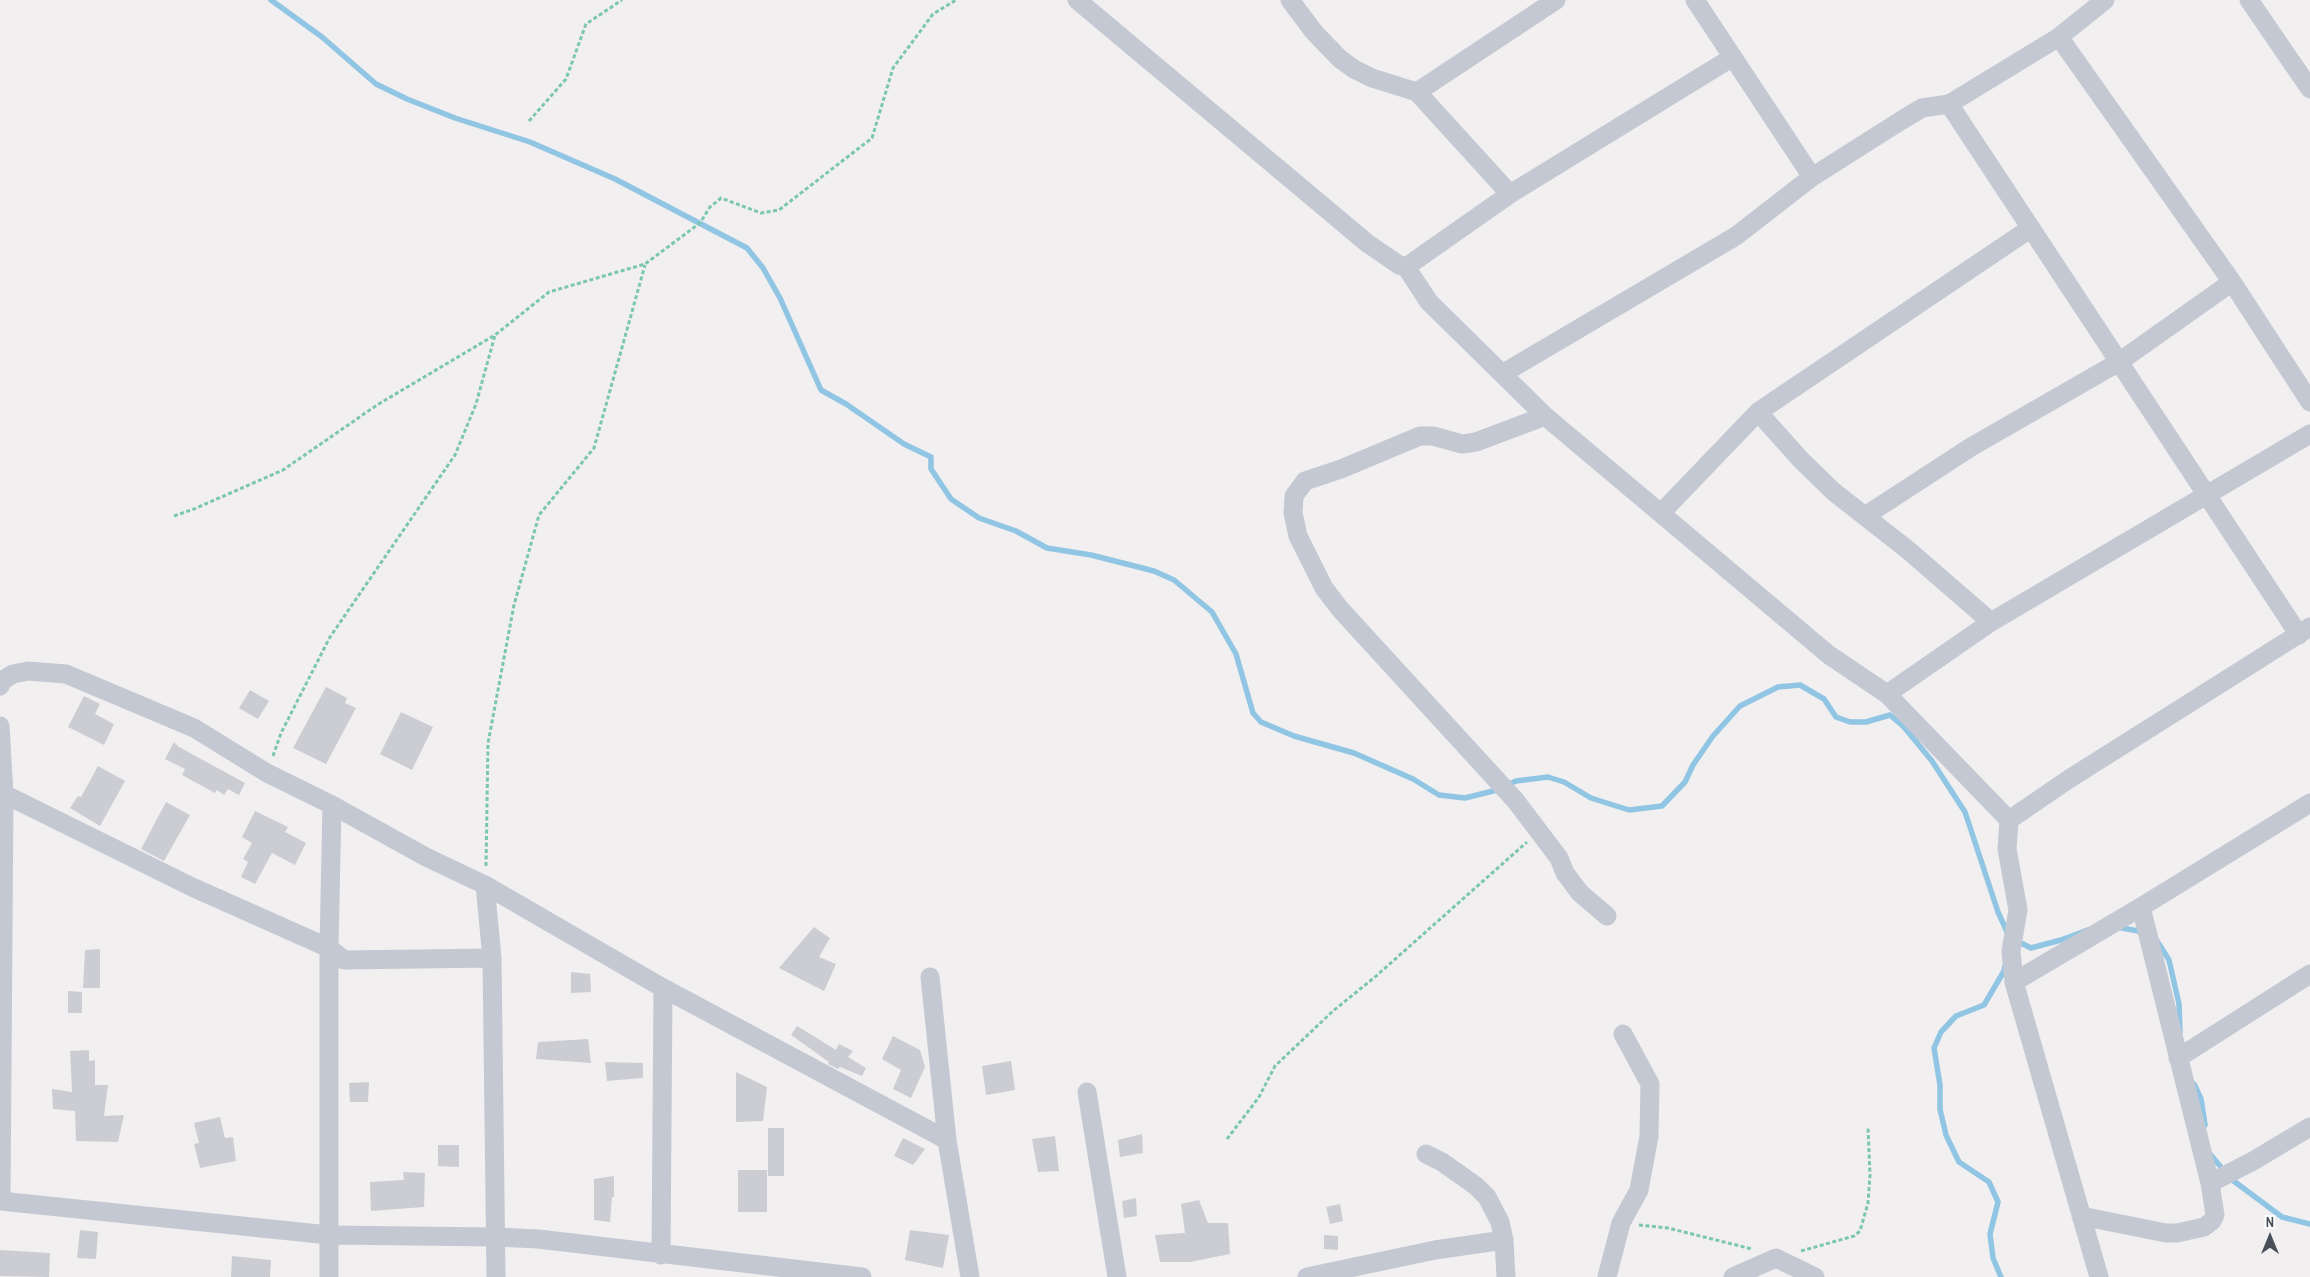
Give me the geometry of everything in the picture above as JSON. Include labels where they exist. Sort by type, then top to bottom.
[{"type":"street","points":[[1077,0],[1368,243],[1399,265],[1406,266],[1510,194],[1733,57]]},
{"type":"street","points":[[1290,0],[1314,32],[1340,59],[1372,78],[1417,92],[1510,194]]},
{"type":"street","points":[[1417,92],[1556,0]]},
{"type":"street","points":[[1695,0],[1812,177]]},
{"type":"street","points":[[1502,374],[1736,236],[1812,177],[1922,108],[1949,104],[2059,37],[2105,0]]},
{"type":"street","points":[[2249,0],[2310,89]]},
{"type":"street","points":[[2059,37],[2232,282],[2310,402]]},
{"type":"street","points":[[1949,104],[2207,493],[2304,631],[2069,779],[2009,820]]},
{"type":"street","points":[[1661,513],[1758,412],[2031,228]]},
{"type":"street","points":[[1406,266],[1429,302],[1545,416],[1829,655],[1887,694],[2009,820],[2007,849],[2018,910],[2011,951],[2014,982],[2099,1277]]},
{"type":"street","points":[[1865,516],[1971,447],[2119,362],[2232,282]]},
{"type":"street","points":[[1758,412],[1801,460],[1834,492],[1991,622]]},
{"type":"street","points":[[1545,416],[1476,442],[1462,444],[1433,436],[1420,436],[1341,469],[1305,481],[1294,496],[1293,513],[1298,536],[1324,588],[1340,609],[1515,800],[1559,858],[1565,874],[1580,893],[1608,916]]},
{"type":"street","points":[[1887,694],[1991,622],[2310,434]]},
{"type":"street","points":[[0,686],[3,680],[12,674],[28,671],[66,674],[194,728],[267,773],[332,805],[426,857],[485,885],[663,988],[947,1140]]},
{"type":"street","points":[[0,726],[2,794],[1,1201],[330,1235],[538,1239],[660,1255],[862,1277]]},
{"type":"street","points":[[2,794],[192,887],[329,948],[344,960],[492,958]]},
{"type":"street","points":[[2014,982],[2141,908],[2310,804]]},
{"type":"street","points":[[328,1277],[330,1235],[329,948],[332,805]]},
{"type":"street","points":[[485,885],[492,958],[496,1277]]},
{"type":"street","points":[[2081,1216],[2166,1233],[2190,1232],[2204,1227],[2214,1218],[2210,1183],[2141,908]]},
{"type":"street","points":[[2178,1058],[2310,974]]},
{"type":"street","points":[[930,977],[947,1140],[970,1277]]},
{"type":"street","points":[[660,1255],[663,988]]},
{"type":"street","points":[[1607,1277],[1621,1223],[1639,1190],[1649,1136],[1651,1092],[1646,1076],[1623,1034]]},
{"type":"street","points":[[1086,1092],[1117,1277]]},
{"type":"street","points":[[2210,1183],[2254,1161],[2310,1127]]},
{"type":"street","points":[[1426,1154],[1462,1176],[1487,1197],[1500,1222],[1504,1240],[1506,1277]]},
{"type":"street","points":[[1307,1277],[1435,1250],[1504,1240]]},
{"type":"street","points":[[1732,1277],[1776,1258],[1815,1277]]},
{"type":"path","points":[[529,122],[566,80],[586,24],[622,0]]},
{"type":"path","points":[[174,516],[283,470],[377,405],[495,335],[549,292],[645,264],[700,223],[710,207],[721,198],[761,213],[779,210],[872,138],[893,68],[933,14],[956,0]]},
{"type":"path","points":[[485,885],[488,743],[514,605],[539,515],[594,448],[645,264]]},
{"type":"path","points":[[267,773],[281,732],[330,637],[455,454],[476,404],[495,335]]},
{"type":"path","points":[[1227,1139],[1258,1097],[1275,1066],[1333,1011],[1375,977],[1538,831]]},
{"type":"path","points":[[1621,1223],[1668,1228],[1741,1244],[1776,1258],[1854,1236],[1860,1231],[1868,1203],[1870,1175],[1868,1128]]},
{"type":"building","points":[[326,687],[347,698],[345,703],[356,708],[326,764],[293,748]]},
{"type":"building","points":[[250,690],[269,701],[258,719],[239,708]]},
{"type":"building","points":[[84,696],[100,704],[95,714],[114,724],[104,745],[68,727]]},
{"type":"building","points":[[401,712],[433,727],[412,770],[380,754]]},
{"type":"building","points":[[174,742],[179,747],[245,783],[239,795],[228,789],[224,795],[217,790],[215,793],[182,775],[185,769],[165,759]]},
{"type":"building","points":[[98,766],[125,781],[100,826],[70,808],[78,796],[81,797]]},
{"type":"building","points":[[166,802],[190,815],[164,861],[141,849]]},
{"type":"building","points":[[255,811],[288,827],[285,832],[306,843],[295,865],[272,853],[255,884],[241,877],[248,862],[243,859],[252,843],[242,837]]},
{"type":"building","points":[[814,927],[830,938],[819,957],[836,964],[824,991],[779,968]]},
{"type":"building","points":[[100,949],[100,988],[83,988],[85,950]]},
{"type":"building","points":[[571,972],[590,974],[591,992],[571,993]]},
{"type":"building","points":[[68,991],[82,992],[82,1013],[68,1013]]},
{"type":"building","points":[[797,1026],[836,1050],[839,1044],[853,1051],[848,1057],[866,1068],[862,1076],[828,1064],[829,1062],[791,1035]]},
{"type":"building","points":[[893,1036],[920,1050],[925,1067],[911,1098],[893,1089],[901,1070],[882,1059]]},
{"type":"building","points":[[588,1039],[591,1063],[536,1059],[538,1042]]},
{"type":"building","points":[[89,1050],[89,1061],[95,1060],[95,1085],[108,1085],[104,1116],[124,1115],[118,1142],[76,1141],[75,1111],[53,1109],[52,1089],[72,1092],[70,1051]]},
{"type":"building","points":[[1011,1061],[1015,1090],[986,1095],[982,1066]]},
{"type":"building","points":[[605,1062],[643,1063],[643,1078],[607,1081]]},
{"type":"building","points":[[736,1072],[767,1087],[763,1121],[736,1122]]},
{"type":"building","points":[[369,1082],[368,1102],[350,1102],[349,1083]]},
{"type":"building","points":[[220,1117],[225,1138],[233,1137],[236,1161],[200,1168],[194,1144],[199,1143],[194,1123]]},
{"type":"building","points":[[768,1128],[784,1128],[784,1176],[768,1176]]},
{"type":"building","points":[[1142,1134],[1143,1153],[1120,1157],[1118,1140]]},
{"type":"building","points":[[1055,1136],[1059,1171],[1038,1172],[1032,1139]]},
{"type":"building","points":[[903,1138],[925,1149],[913,1165],[894,1156]]},
{"type":"building","points":[[438,1145],[459,1145],[459,1167],[438,1166]]},
{"type":"building","points":[[738,1170],[767,1170],[767,1212],[738,1212]]},
{"type":"building","points":[[403,1172],[425,1173],[424,1207],[371,1211],[370,1182],[404,1180]]},
{"type":"building","points":[[614,1176],[614,1197],[612,1197],[610,1222],[594,1220],[594,1179]]},
{"type":"building","points":[[1136,1198],[1137,1216],[1124,1218],[1122,1201]]},
{"type":"building","points":[[1199,1200],[1208,1223],[1228,1223],[1230,1254],[1190,1262],[1160,1262],[1155,1235],[1185,1233],[1181,1204]]},
{"type":"building","points":[[1340,1204],[1343,1221],[1330,1224],[1326,1207]]},
{"type":"building","points":[[80,1230],[98,1232],[96,1259],[77,1258]]},
{"type":"building","points":[[910,1230],[949,1235],[943,1268],[905,1260]]},
{"type":"building","points":[[1324,1235],[1338,1236],[1338,1250],[1324,1249]]},
{"type":"building","points":[[0,1250],[50,1253],[49,1277],[0,1276]]},
{"type":"building","points":[[232,1256],[271,1260],[270,1277],[231,1277]]},
{"type":"waterway","points":[[271,0],[322,37],[376,84],[407,99],[455,118],[530,142],[615,179],[747,248],[763,268],[780,298],[821,390],[846,404],[904,444],[931,457],[931,469],[951,499],[979,518],[1016,531],[1047,548],[1091,555],[1154,571],[1174,580],[1212,612],[1236,654],[1253,713],[1261,722],[1294,736],[1354,753],[1413,779],[1439,795],[1465,798],[1497,790],[1516,781],[1548,777],[1564,782],[1591,798],[1629,810],[1662,806],[1685,782],[1693,765],[1713,736],[1740,706],[1778,687],[1800,685],[1824,699],[1836,717],[1850,722],[1866,722],[1890,715],[1904,727],[1932,761],[1965,812],[1998,912],[2008,934]]},
{"type":"waterway","points":[[2116,927],[2144,932]]},
{"type":"waterway","points":[[2015,940],[2031,948],[2061,940],[2093,928]]},
{"type":"waterway","points":[[2157,941],[2169,960],[2179,1004],[2180,1032]]},
{"type":"waterway","points":[[2001,1277],[1993,1258],[1990,1234],[1998,1202],[1989,1182],[1959,1162],[1946,1135],[1940,1109],[1940,1085],[1934,1048],[1941,1032],[1956,1016],[1984,1005],[2005,966]]},
{"type":"waterway","points":[[2194,1084],[2201,1099],[2205,1125]]},
{"type":"waterway","points":[[2210,1154],[2231,1179],[2282,1217],[2310,1224]]}]
